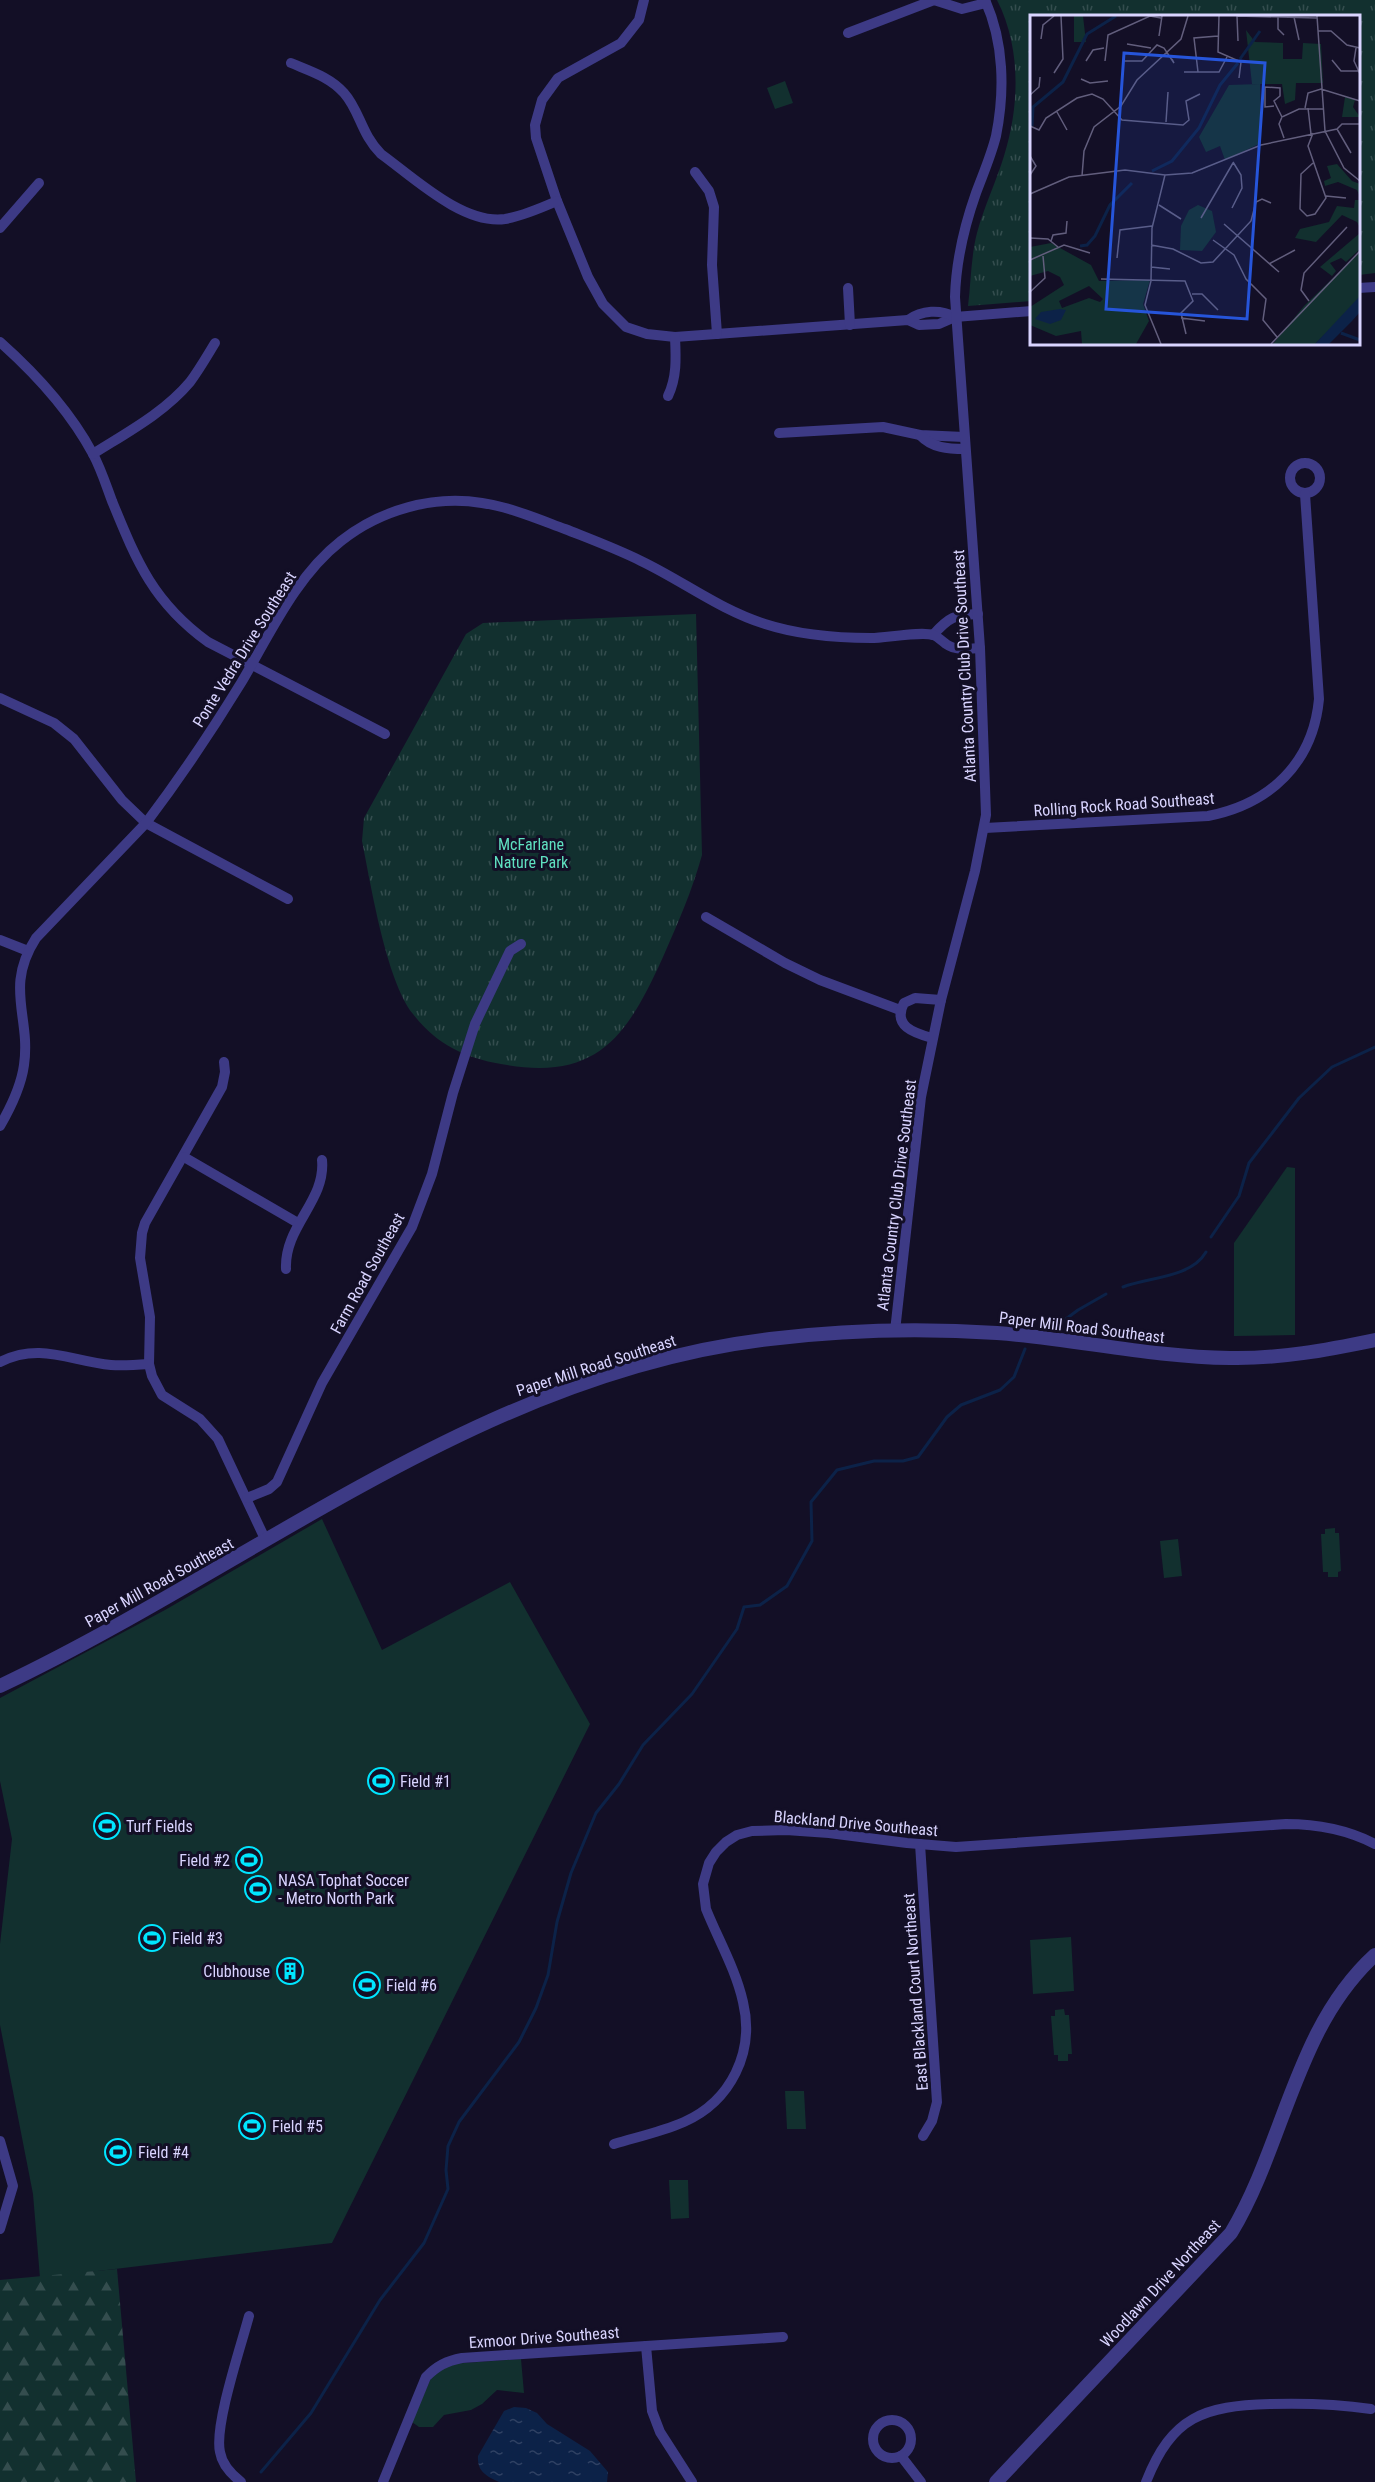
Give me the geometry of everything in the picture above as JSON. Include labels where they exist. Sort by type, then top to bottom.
[{"type":"street","points":[[644,0],[639,20],[621,43],[558,78],[542,100],[535,125],[536,138],[557,201],[595,291],[614,317],[626,327],[647,334],[675,337],[908,320],[919,325],[939,324],[956,317],[1030,312]]},
{"type":"street","points":[[848,33],[934,0],[962,9],[973,8],[985,1]]},
{"type":"street","name":"Atlanta Country Club Drive Southeast","points":[[895,1331],[914,1144],[932,1038],[984,828],[986,784],[980,648],[956,317],[956,275],[963,236],[995,138],[1000,109],[1001,63],[997,38],[985,1]]},
{"type":"street","points":[[291,63],[322,76],[336,86],[348,99],[372,145],[381,154],[457,208],[472,215],[503,219],[557,201]]},
{"type":"street","points":[[695,172],[709,192],[714,207],[712,265],[717,334]]},
{"type":"street","points":[[0,228],[39,183]]},
{"type":"street","points":[[1360,288],[1375,287]]},
{"type":"street","points":[[848,288],[850,324]]},
{"type":"street","points":[[668,396],[676,371],[675,337]]},
{"type":"street","points":[[0,342],[41,381],[93,454],[131,548],[157,593],[186,626],[208,642],[386,734]]},
{"type":"street","points":[[93,454],[140,424],[176,397],[190,382],[215,343]]},
{"type":"street","points":[[778,433],[883,427],[920,435],[964,437]]},
{"type":"street","points":[[920,435],[931,444],[952,449],[965,449]]},
{"type":"street","name":"Rolling Rock Road Southeast","points":[[984,828],[1208,816],[1248,804],[1269,792],[1288,775],[1296,766],[1309,741],[1317,719],[1319,699],[1305,494]]},
{"type":"street","name":"Ponte Vedra Drive Southeast","points":[[0,1126],[16,1095],[24,1065],[25,1051],[19,992],[20,976],[28,951],[36,938],[146,823],[195,757],[286,607],[312,569],[341,541],[370,522],[415,506],[458,501],[482,503],[507,509],[579,535],[641,561],[730,610],[764,624],[833,637],[873,638],[933,634]]},
{"type":"street","points":[[978,614],[957,615],[946,620],[933,634],[948,646],[961,649],[980,648]]},
{"type":"street","points":[[0,698],[54,723],[74,739],[122,800],[146,823],[288,899]]},
{"type":"street","points":[[706,917],[785,963],[820,980],[900,1010]]},
{"type":"street","points":[[0,940],[28,951]]},
{"type":"street","name":"Farm Road Southeast","points":[[247,1498],[269,1489],[277,1482],[322,1383],[412,1227],[432,1174],[453,1093],[475,1024],[510,951],[521,944]]},
{"type":"street","points":[[932,1038],[908,1030],[901,1022],[900,1010],[904,1003],[915,998],[941,1000]]},
{"type":"street","points":[[224,1062],[222,1087],[145,1223],[142,1233],[140,1258],[150,1317],[149,1364],[155,1384],[162,1395],[200,1419],[218,1439],[266,1541]]},
{"type":"street","points":[[184,1157],[298,1223]]},
{"type":"street","points":[[286,1269],[287,1249],[298,1223],[320,1185],[323,1173],[322,1160]]},
{"type":"street","name":"Paper Mill Road Southeast","points":[[0,1686],[98,1635],[408,1461],[494,1418],[619,1372],[677,1355],[750,1342],[895,1331],[1002,1334],[1177,1355],[1232,1359],[1307,1353],[1375,1340]]},
{"type":"street","points":[[0,1362],[24,1353],[37,1352],[111,1365],[149,1364]]},
{"type":"street","name":"Blackland Drive Southeast","points":[[614,2144],[684,2122],[708,2108],[727,2088],[741,2061],[746,2031],[743,2000],[706,1909],[703,1896],[705,1873],[716,1852],[737,1835],[768,1829],[829,1833],[956,1847],[1312,1824],[1351,1833],[1375,1844]]},
{"type":"street","name":"East Blackland Court Northeast","points":[[920,1844],[937,2102],[932,2121],[923,2136]]},
{"type":"street","name":"Woodlawn Drive Northeast","points":[[996,2482],[1231,2233],[1256,2186],[1290,2095],[1329,2009],[1363,1966],[1375,1955]]},
{"type":"street","points":[[0,2141],[13,2186],[0,2229]]},
{"type":"street","points":[[241,2482],[233,2476],[222,2460],[218,2439],[249,2316]]},
{"type":"street","name":"Exmoor Drive Southeast","points":[[383,2482],[421,2387],[426,2377],[439,2364],[462,2358],[783,2337]]},
{"type":"street","points":[[646,2346],[650,2400],[655,2422],[692,2482]]},
{"type":"street","points":[[1146,2482],[1158,2454],[1173,2435],[1192,2419],[1221,2408],[1321,2403],[1371,2409]]},
{"type":"street","points":[[901,2456],[921,2482]]},
{"type":"green space","points":[[997,0],[1375,0],[1375,273],[1360,275],[1360,15],[1030,15],[1030,301],[968,306],[977,233],[1004,156],[1013,117],[1016,76],[1005,18]]},
{"type":"green space","points":[[785,81],[793,103],[775,109],[767,88]]},
{"type":"green space","name":"McFarlane Nature Park","points":[[696,614],[702,855],[674,932],[636,1010],[605,1047],[585,1059],[562,1066],[534,1068],[501,1064],[475,1058],[452,1048],[422,1025],[403,999],[387,956],[362,841],[364,818],[466,634],[483,623]]},
{"type":"green space","points":[[1287,1167],[1295,1168],[1295,1335],[1234,1336],[1234,1243]]},
{"type":"green space","name":"NASA Tophat Soccer - Metro North Park","points":[[322,1519],[382,1650],[510,1582],[590,1724],[332,2243],[40,2278],[33,2194],[0,2025],[0,1944],[12,1839],[0,1781],[0,1698],[165,1610]]},
{"type":"green space","points":[[1335,1528],[1335,1533],[1339,1533],[1341,1571],[1338,1572],[1338,1577],[1328,1577],[1328,1572],[1323,1572],[1321,1534],[1325,1534],[1325,1529]]},
{"type":"green space","points":[[1178,1539],[1182,1576],[1164,1578],[1160,1541]]},
{"type":"green space","points":[[1071,1937],[1074,1991],[1033,1994],[1030,1940]]},
{"type":"green space","points":[[1064,2009],[1065,2015],[1069,2015],[1072,2054],[1068,2054],[1068,2061],[1058,2061],[1058,2055],[1054,2055],[1051,2016],[1055,2016],[1055,2010]]},
{"type":"green space","points":[[785,2091],[804,2091],[806,2129],[787,2129]]},
{"type":"green space","points":[[669,2180],[688,2180],[689,2218],[671,2219]]},
{"type":"green space","points":[[117,2269],[136,2482],[0,2482],[0,2280]]},
{"type":"green space","points":[[521,2359],[524,2393],[497,2390],[482,2404],[471,2410],[444,2415],[433,2427],[419,2427],[412,2422],[431,2378],[450,2364]]},
{"type":"water","points":[[514,2407],[526,2408],[537,2413],[547,2424],[590,2451],[608,2472],[607,2482],[499,2482],[487,2475],[479,2466],[478,2456],[504,2411]]},
{"type":"waterway","points":[[1211,1237],[1239,1196],[1249,1163],[1299,1098],[1332,1067],[1375,1047]]},
{"type":"waterway","points":[[1123,1287],[1180,1272],[1199,1261],[1206,1252]]},
{"type":"waterway","points":[[1055,1327],[1106,1294]]},
{"type":"waterway","points":[[261,2472],[311,2413],[380,2300],[424,2243],[448,2189],[446,2170],[448,2146],[459,2122],[519,2042],[536,2008],[548,1975],[557,1922],[571,1873],[596,1813],[619,1784],[643,1745],[692,1694],[737,1629],[744,1607],[760,1605],[787,1586],[812,1541],[811,1502],[837,1470],[874,1461],[903,1461],[918,1457],[947,1417],[961,1405],[1000,1390],[1014,1377],[1025,1349]]},
{"type":"place","name":"Field #1","points":[[381,1781]]},
{"type":"place","name":"Turf Fields","points":[[107,1826]]},
{"type":"place","name":"Field #2","points":[[249,1860]]},
{"type":"place","name":"NASA Tophat Soccer - Metro North Park","points":[[258,1889]]},
{"type":"place","name":"Field #3","points":[[152,1938]]},
{"type":"place","name":"Clubhouse","points":[[290,1971]]},
{"type":"place","name":"Field #6","points":[[367,1985]]},
{"type":"place","name":"Field #5","points":[[252,2126]]},
{"type":"place","name":"Field #4","points":[[118,2152]]}]
